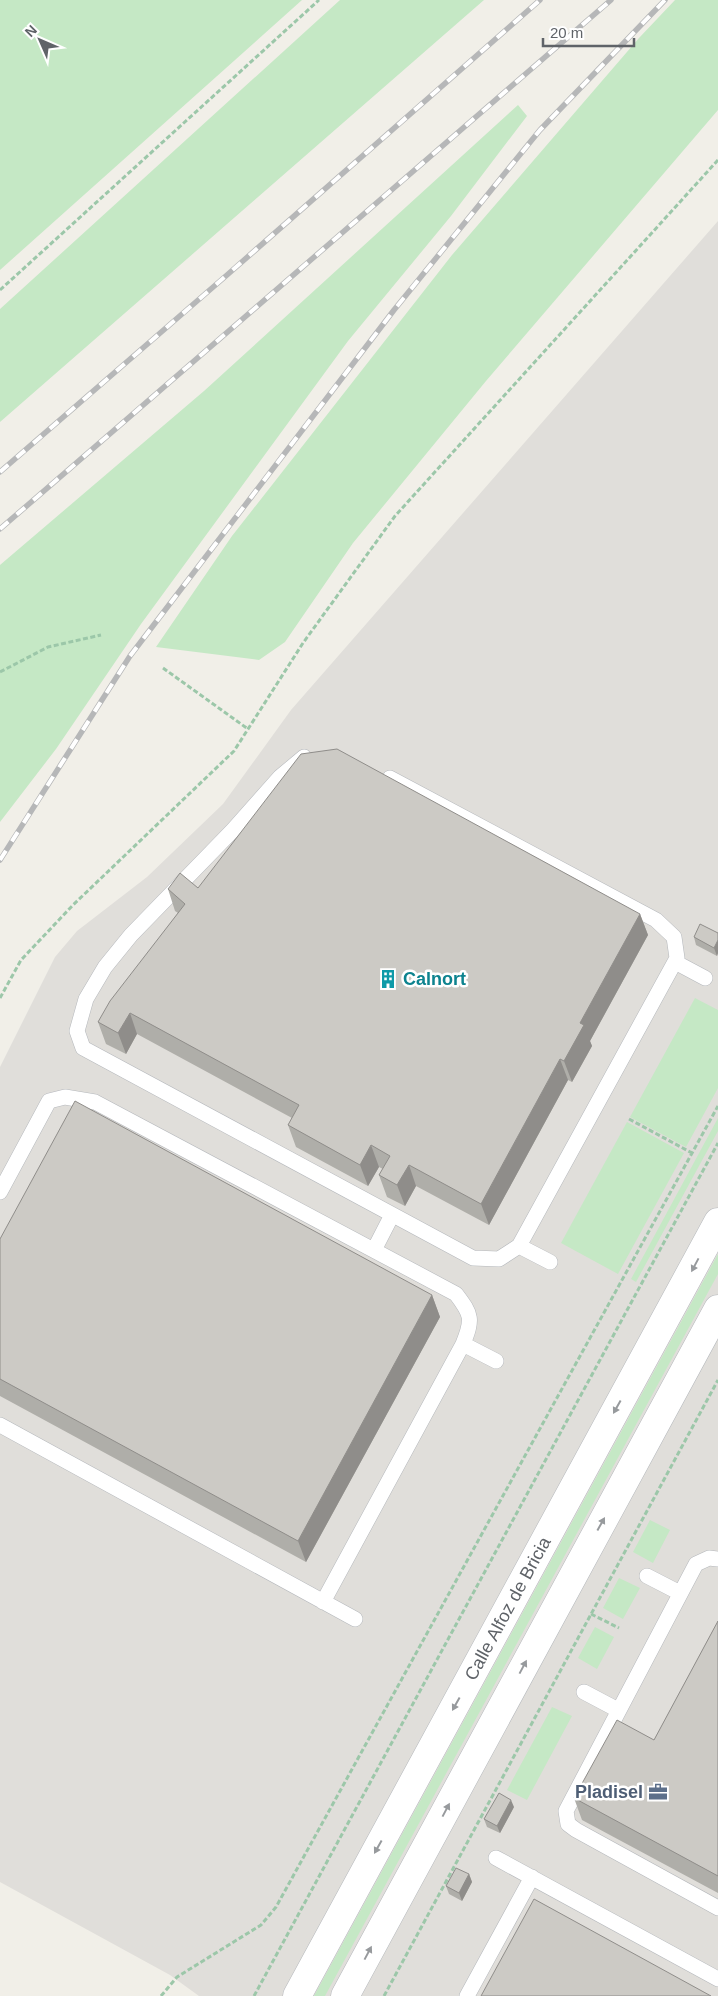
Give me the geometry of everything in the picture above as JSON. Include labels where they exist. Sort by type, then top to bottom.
[{"type":"street","name":"Calle Alfoz de Bricia","points":[[297,1996],[718,1222]]},
{"type":"street","points":[[345,1996],[718,1309]]},
{"type":"lane","points":[[317,753],[303,757],[280,777],[233,830],[131,935],[105,967],[86,999],[77,1031],[83,1048],[473,1258],[499,1259],[519,1246],[675,962],[677,958],[674,937],[656,920],[375,770]]},
{"type":"lane","points":[[675,962],[705,978]]},
{"type":"lane","points":[[0,1192],[49,1101],[65,1097],[95,1102],[456,1294],[469,1312],[468,1331],[463,1344],[323,1602]]},
{"type":"lane","points":[[374,1250],[392,1215]]},
{"type":"lane","points":[[519,1246],[550,1262]]},
{"type":"lane","points":[[463,1344],[496,1361]]},
{"type":"lane","points":[[0,1425],[355,1619]]},
{"type":"lane","points":[[718,1559],[709,1558],[696,1564],[566,1811],[568,1824],[576,1830],[718,1908]]},
{"type":"lane","points":[[647,1576],[680,1594]]},
{"type":"lane","points":[[584,1692],[618,1710]]},
{"type":"lane","points":[[496,1858],[718,1978]]},
{"type":"lane","points":[[467,1996],[532,1877]]},
{"type":"path","points":[[0,290],[319,0]]},
{"type":"path","points":[[0,998],[21,960],[73,905],[234,751],[302,643],[395,516],[718,160]]},
{"type":"path","points":[[0,672],[48,647],[101,635]]},
{"type":"path","points":[[163,668],[248,729]]},
{"type":"path","points":[[161,1996],[177,1977],[261,1925],[276,1907],[718,1106]]},
{"type":"path","points":[[629,1119],[692,1153]]},
{"type":"path","points":[[254,1996],[718,1143]]},
{"type":"path","points":[[384,1996],[718,1380]]},
{"type":"path","points":[[591,1614],[618,1628]]},
{"type":"shaded area","points":[[718,221],[718,1996],[199,1996],[170,1975],[0,1882],[0,1067],[55,957],[77,931],[147,877],[223,804],[291,710]]},
{"type":"green space","points":[[0,0],[302,0],[0,270]]},
{"type":"green space","points":[[340,0],[484,0],[0,422],[0,309]]},
{"type":"green space","points":[[675,0],[718,0],[718,110],[486,381],[353,543],[285,642],[259,660],[156,647],[232,536],[452,255],[639,38]]},
{"type":"green space","points":[[518,105],[527,116],[451,216],[348,341],[141,624],[56,749],[0,822],[0,565],[204,391]]},
{"type":"green space","points":[[695,998],[718,1010],[718,1088],[686,1147],[630,1117]]},
{"type":"green space","points":[[718,1118],[718,1131],[636,1282],[631,1279]]},
{"type":"green space","points":[[627,1122],[684,1153],[618,1274],[561,1243]]},
{"type":"green space","points":[[718,1254],[718,1274],[325,1996],[314,1996]]},
{"type":"green space","points":[[650,1520],[670,1530],[653,1563],[633,1552]]},
{"type":"green space","points":[[619,1578],[640,1588],[623,1619],[603,1608]]},
{"type":"green space","points":[[595,1627],[614,1637],[597,1669],[578,1658]]},
{"type":"green space","points":[[552,1707],[572,1716],[527,1800],[507,1790]]},
{"type":"building","name":"Calnort","points":[[337,749],[640,914],[580,1023],[584,1025],[564,1061],[560,1059],[481,1204],[409,1165],[397,1185],[379,1175],[390,1156],[371,1145],[360,1165],[288,1125],[299,1105],[130,1013],[118,1033],[98,1022],[110,1001],[185,904],[168,889],[180,873],[198,888],[301,754]]},
{"type":"building","points":[[700,924],[718,933],[718,940],[714,948],[694,937]]},
{"type":"building","points":[[75,1101],[432,1295],[298,1541],[0,1379],[0,1239]]},
{"type":"building","name":"Pladisel","points":[[718,1621],[718,1876],[574,1798],[617,1720],[654,1740]]},
{"type":"building","points":[[499,1793],[511,1800],[497,1826],[484,1819]]},
{"type":"building","points":[[456,1868],[469,1874],[459,1893],[446,1886]]},
{"type":"building","points":[[534,1899],[711,1996],[481,1996]]},
{"type":"railway","points":[[0,472],[540,0]]},
{"type":"railway","points":[[0,529],[611,0]]},
{"type":"railway","points":[[0,860],[130,656],[394,310],[540,130],[665,0]]},
{"type":"place","name":"Calnort","points":[[388,979]]},
{"type":"place","name":"Pladisel","points":[[658,1792]]}]
